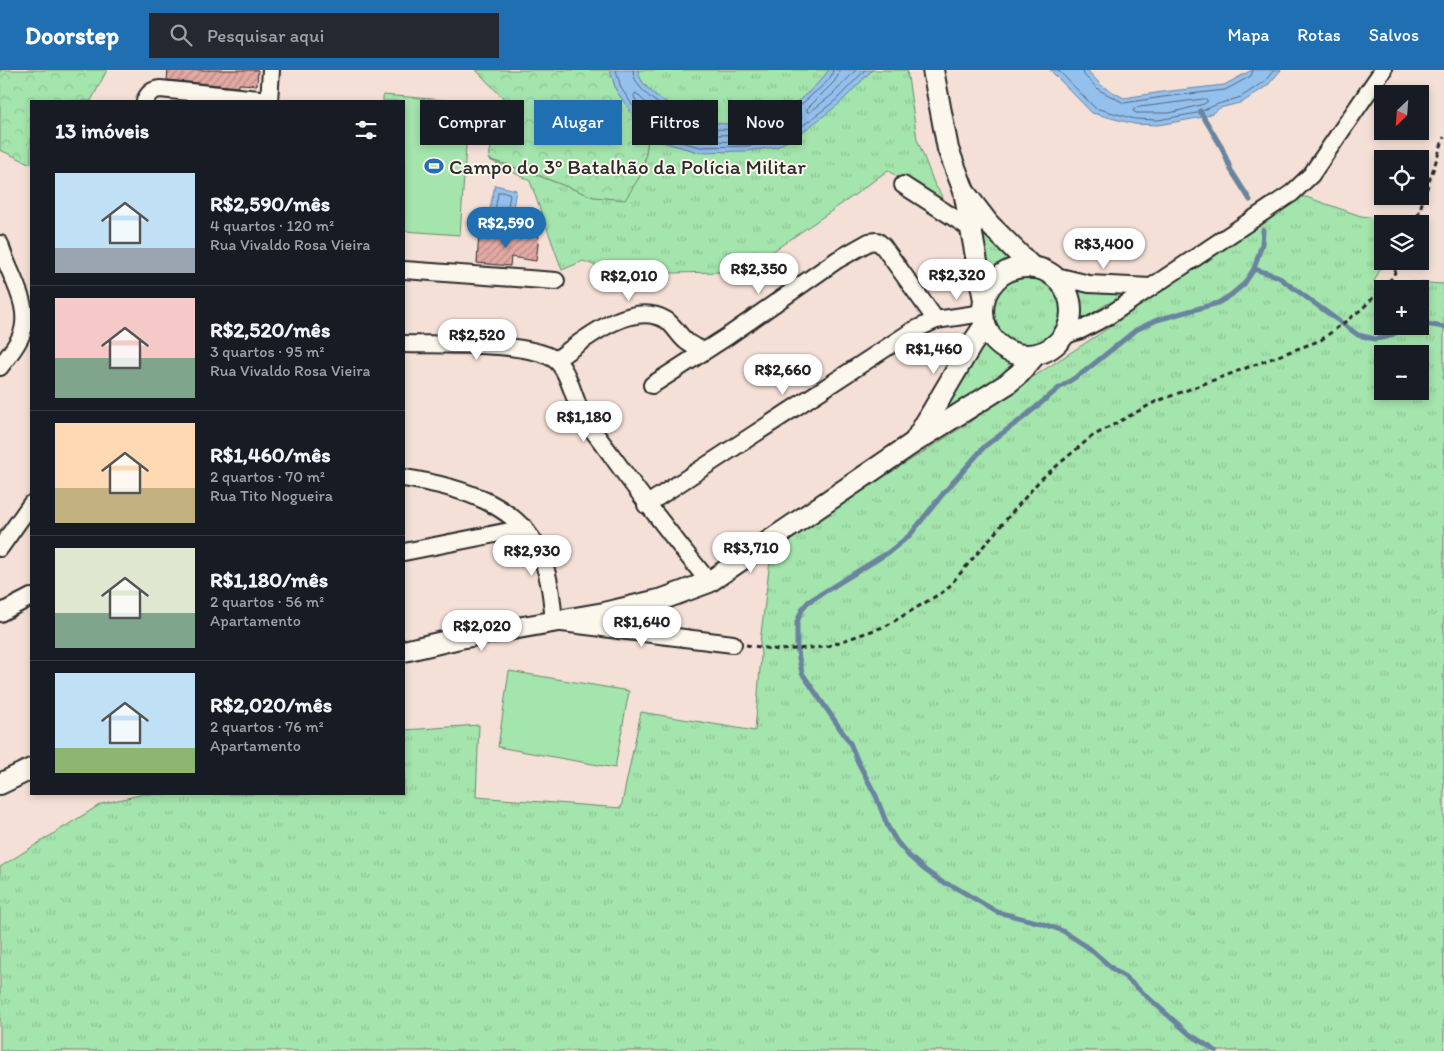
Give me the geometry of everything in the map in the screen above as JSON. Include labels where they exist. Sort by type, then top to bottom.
[{"type":"main road","points":[[933,70],[948,149],[964,191],[984,313],[996,343],[1008,351],[1021,355],[1035,355],[1046,351],[1056,345],[1064,336],[1070,324],[1071,310],[1069,297],[1062,284],[1052,275],[1034,268],[989,224],[964,191]]},
{"type":"main road","points":[[913,443],[972,344],[999,277],[1009,272],[1034,268]]},
{"type":"main road","points":[[405,652],[460,638],[604,614],[663,599],[709,582],[913,443],[1007,384],[1020,373],[1035,355]]},
{"type":"main road","points":[[0,784],[30,769]]},
{"type":"street","points":[[145,100],[148,94],[153,90],[160,89],[269,100],[271,70]]},
{"type":"street","points":[[1064,336],[1108,316],[1292,193],[1311,175],[1383,70]]},
{"type":"street","points":[[903,186],[970,228]]},
{"type":"street","points":[[652,385],[837,260],[869,242],[877,241],[886,250],[936,320]]},
{"type":"street","points":[[0,244],[24,314],[20,337],[0,367]]},
{"type":"street","points":[[405,270],[556,281]]},
{"type":"street","points":[[1052,275],[1089,284],[1151,287]]},
{"type":"street","points":[[646,504],[912,330],[936,320],[984,313]]},
{"type":"street","points":[[556,360],[601,327],[614,321],[643,314],[657,316],[667,321],[688,343],[704,351]]},
{"type":"street","points":[[405,344],[483,345],[536,352],[556,360],[565,374],[581,413],[646,504],[709,582]]},
{"type":"street","points":[[405,478],[448,486],[482,500],[508,513],[525,528],[542,557],[551,587],[554,622],[734,644]]},
{"type":"street","points":[[0,548],[30,505]]},
{"type":"street","points":[[405,552],[525,528]]},
{"type":"street","points":[[0,614],[30,598]]},
{"type":"path","points":[[1417,215],[1444,137]]},
{"type":"path","points":[[734,644],[779,650],[824,647],[886,626],[946,590],[1040,480],[1092,437],[1155,402],[1320,340],[1362,309],[1393,277],[1396,270]]},
{"type":"green space","points":[[0,70],[107,70],[92,100],[30,100],[30,164],[0,150]]},
{"type":"green space","points":[[476,70],[610,70],[616,90],[632,114],[632,145],[647,145],[643,171],[625,200],[594,197],[529,172],[488,159],[492,145],[524,145],[524,100],[504,99]]},
{"type":"green space","points":[[638,70],[829,70],[799,100],[728,100],[728,124],[718,123],[718,100],[663,100],[648,88],[641,79]]},
{"type":"green space","points":[[872,70],[907,70],[917,139],[934,183],[943,198],[942,204],[935,204],[888,170],[766,256],[743,268],[721,272],[616,271],[583,261],[562,270],[530,181],[488,159],[529,172],[594,197],[643,171],[647,145],[674,145],[699,152],[728,142],[728,145],[802,145],[802,117],[839,104]]},
{"type":"green space","name":"Campo do 3º Batalhão da Polícia Militar","points":[[383,95],[444,100],[420,100],[420,145],[466,145],[460,235],[405,231],[405,100],[383,100]]},
{"type":"green space","points":[[1294,197],[1306,197],[1361,216],[1374,218],[1374,270],[1380,270],[1374,280],[1374,335],[1429,335],[1429,283],[1444,284],[1444,1051],[0,1051],[0,867],[101,804],[140,795],[405,795],[405,730],[479,725],[476,797],[621,808],[641,712],[755,731],[761,656],[760,642],[770,561],[811,519],[969,423],[990,405],[1107,329],[1282,208]]},
{"type":"green space","points":[[979,228],[1019,260],[1007,261],[985,276]]},
{"type":"green space","points":[[1026,276],[1047,282],[1057,292],[1063,313],[1057,334],[1047,344],[1026,350],[1005,344],[995,334],[989,313],[995,292],[1005,282]]},
{"type":"green space","points":[[1076,290],[1104,294],[1133,291],[1105,305],[1079,322]]},
{"type":"green space","points":[[981,339],[996,352],[1024,361],[925,431]]},
{"type":"green space","points":[[509,671],[629,691],[615,768],[498,747]]},
{"type":"water","points":[[610,70],[638,70],[641,79],[648,88],[663,100],[632,100],[632,114],[616,90]]},
{"type":"water","points":[[829,70],[872,70],[839,104],[802,132],[802,100],[799,100]]},
{"type":"water","points":[[1050,70],[1087,70],[1102,86],[1124,98],[1224,85],[1252,70],[1281,70],[1268,85],[1243,102],[1220,108],[1209,115],[1198,118],[1158,125],[1134,124],[1092,113]]},
{"type":"water","points":[[718,123],[728,124],[728,145],[780,145],[747,151],[699,152],[674,145],[718,145]]},
{"type":"water","points":[[495,185],[516,190],[510,226],[487,222]]},
{"type":"building","points":[[168,70],[258,70],[257,85],[239,84],[239,87],[167,80]]},
{"type":"building","points":[[479,233],[524,237],[524,234],[539,236],[536,261],[511,257],[510,266],[477,263]]},
{"type":"waterway","points":[[1200,111],[1222,148],[1231,170],[1250,200]]},
{"type":"waterway","points":[[1216,1051],[1188,1033],[1125,977],[1089,948],[1063,931],[1041,923],[997,912],[953,886],[942,882],[909,856],[897,842],[888,827],[876,796],[850,743],[802,673],[797,648],[797,622],[808,602],[889,552],[910,535],[985,446],[1059,388],[1085,371],[1136,330],[1157,320],[1218,303],[1231,295],[1244,284],[1254,269],[1262,244],[1263,230]]},
{"type":"waterway","points":[[1254,269],[1277,276],[1358,335],[1375,339],[1391,335]]},
{"type":"waterway","points":[[1429,325],[1444,327]]},
{"type":"place","name":"Campo do 3º Batalhão da Polícia Militar","points":[[434,166]]}]
